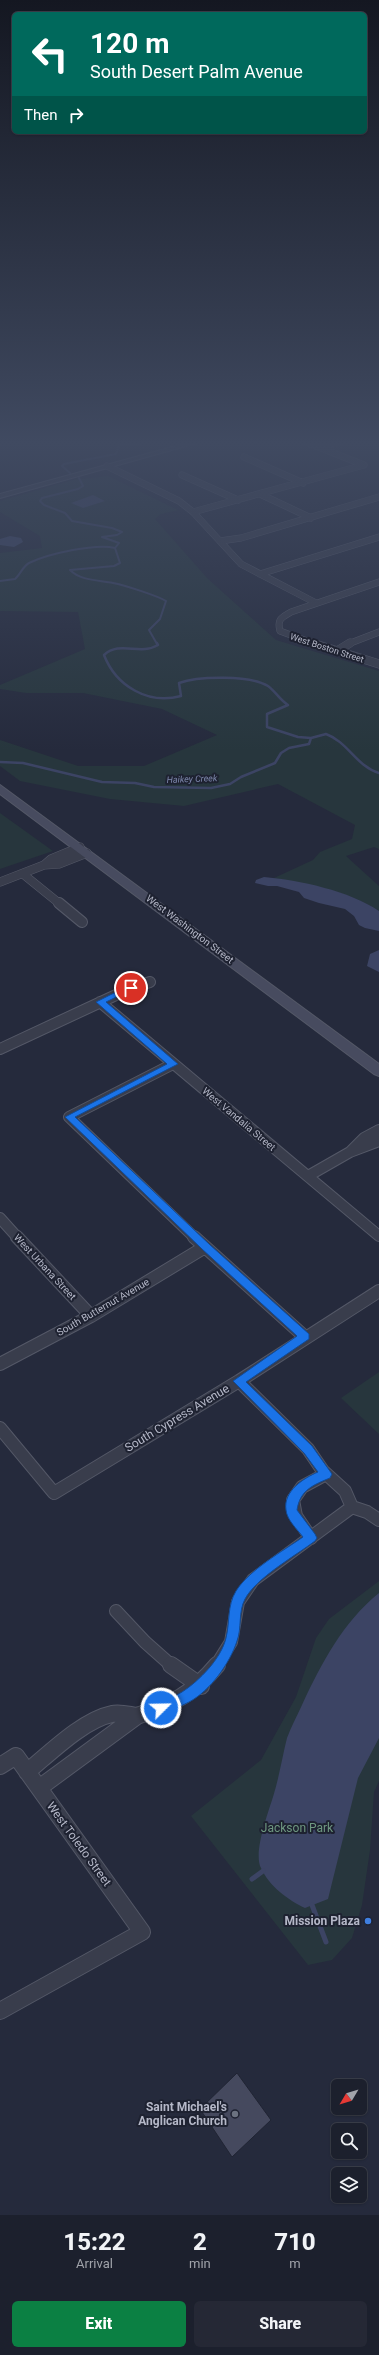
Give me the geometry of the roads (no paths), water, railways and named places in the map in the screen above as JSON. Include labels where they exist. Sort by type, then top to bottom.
[{"type":"main road","name":"West Washington Street","points":[[0,788],[379,1071]]},
{"type":"street","points":[[223,544],[241,564],[316,603],[379,582]]},
{"type":"street","points":[[260,574],[356,544]]},
{"type":"street","name":"West Boston Street","points":[[316,603],[287,613],[280,618],[278,626],[280,631],[293,637],[379,664]]},
{"type":"street","points":[[337,651],[350,643],[379,632]]},
{"type":"street","points":[[0,882],[44,865],[59,864],[84,850]]},
{"type":"street","points":[[23,874],[82,922]]},
{"type":"street","points":[[0,1049],[100,1002],[150,982]]},
{"type":"street","name":"West Vandalia Street","points":[[100,1002],[379,1236]]},
{"type":"street","points":[[173,1064],[69,1117],[205,1247],[305,1336]]},
{"type":"street","points":[[350,1152],[364,1138],[379,1130]]},
{"type":"street","points":[[308,1176],[350,1152],[379,1141]]},
{"type":"street","name":"West Urbana Street","points":[[0,1218],[91,1316]]},
{"type":"street","name":"South Butternut Avenue","points":[[0,1364],[91,1316],[205,1247]]},
{"type":"street","name":"South Cypress Avenue","points":[[0,1428],[54,1492],[239,1381],[305,1336],[379,1291]]},
{"type":"street","points":[[239,1381],[308,1450],[326,1474],[345,1491],[352,1507],[367,1512],[379,1520]]},
{"type":"street","points":[[311,1538],[295,1518],[292,1510],[293,1500],[295,1493],[312,1480],[326,1474]]},
{"type":"street","points":[[39,1788],[137,1716],[185,1698],[201,1686],[221,1661],[232,1640],[235,1607],[241,1594],[253,1580],[352,1507]]},
{"type":"street","points":[[116,1612],[129,1627],[178,1671],[201,1686]]},
{"type":"street","points":[[27,1772],[83,1729],[98,1720],[111,1714],[137,1716]]},
{"type":"street","name":"West Toledo Street","points":[[0,1766],[16,1756],[142,1932],[0,2011]]},
{"type":"water","points":[[0,544],[19,544],[14,547]]},
{"type":"water","points":[[264,877],[293,881],[324,888],[339,892],[367,904],[379,911],[379,931],[359,925],[354,916],[345,909],[304,898],[299,892],[277,886],[268,886],[255,883],[256,880]]},
{"type":"water","points":[[379,950],[379,972],[367,966],[370,954]]},
{"type":"water","points":[[379,1593],[379,1738],[358,1778],[328,1899],[305,1908],[280,1892],[264,1875],[259,1861],[262,1833],[275,1790],[287,1738],[309,1690],[325,1659],[344,1630],[366,1604]]},
{"type":"waterway","points":[[115,548],[118,544]]},
{"type":"waterway","points":[[0,581],[15,579],[27,564],[47,556],[84,548],[115,548]]},
{"type":"waterway","points":[[115,548],[120,563],[114,566],[70,570],[74,574],[90,580],[125,586],[166,601],[160,619],[149,630],[157,644]]},
{"type":"waterway","points":[[157,643],[158,645],[151,648],[123,648],[110,651],[104,655],[116,676],[125,684],[145,695],[157,698],[181,696],[179,683],[198,679],[237,678],[260,682],[273,690],[282,701],[288,705],[267,714],[267,727],[298,737],[311,738]]},
{"type":"waterway","name":"Haikey Creek","points":[[311,738],[326,734],[334,738],[364,765],[379,773]]},
{"type":"waterway","name":"Haikey Creek","points":[[0,762],[23,763],[102,782],[135,783],[154,787],[211,788],[230,784],[241,777],[275,763],[281,753],[289,748],[309,744],[311,738]]},
{"type":"waterway","points":[[252,1879],[263,1871]]},
{"type":"waterway","points":[[312,1905],[326,1942]]},
{"type":"place","name":"Mission Plaza","points":[[368,1921]]},
{"type":"place","name":"Saint Michael's Anglican Church","points":[[235,2114]]},
{"type":"park label","name":"Jackson Park","points":[[297,1828]]}]
